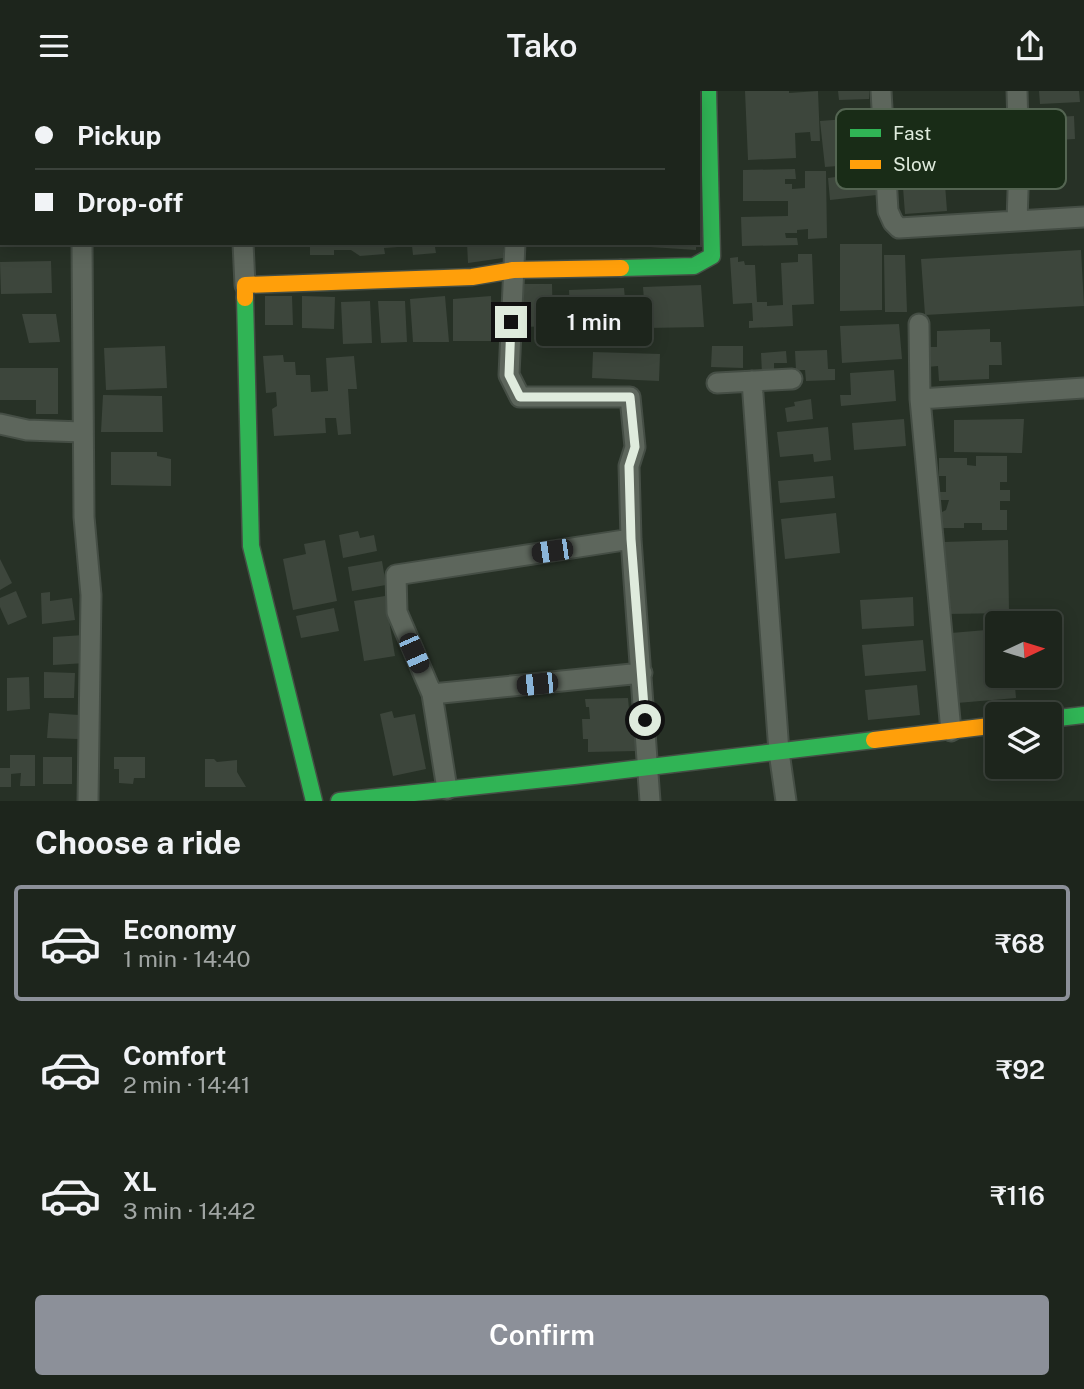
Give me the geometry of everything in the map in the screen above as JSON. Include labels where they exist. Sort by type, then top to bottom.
[{"type":"street","points":[[245,285],[472,277],[513,270],[694,266],[712,255],[708,91]]},
{"type":"street","points":[[881,91],[882,109]]},
{"type":"street","points":[[1017,91],[1018,109]]},
{"type":"street","points":[[887,189],[888,211],[892,222],[899,227],[1084,216]]},
{"type":"street","points":[[1017,221],[1018,189]]},
{"type":"street","points":[[82,245],[84,517],[91,596],[88,801]]},
{"type":"street","points":[[243,245],[251,546],[314,801]]},
{"type":"street","points":[[515,245],[509,375],[520,397],[630,397],[635,447],[629,466],[631,539],[650,801]]},
{"type":"street","points":[[919,324],[920,399],[951,731]]},
{"type":"street","points":[[717,383],[792,379]]},
{"type":"street","points":[[752,381],[779,752],[786,801]]},
{"type":"street","points":[[920,399],[1084,388]]},
{"type":"street","points":[[0,425],[27,430],[82,432]]},
{"type":"street","points":[[447,789],[432,694],[397,612],[396,575],[631,539]]},
{"type":"street","points":[[432,694],[642,673]]},
{"type":"street","points":[[1062,718],[1084,715]]},
{"type":"street","points":[[339,801],[447,789],[495,793],[648,766],[985,727]]},
{"type":"building","points":[[745,91],[818,91],[820,141],[811,141],[810,132],[795,133],[796,158],[748,160]]},
{"type":"building","points":[[838,91],[869,91],[869,99],[839,100]]},
{"type":"building","points":[[1039,91],[1079,91],[1080,102],[1040,104]]},
{"type":"building","points":[[1066,116],[1074,116],[1075,139],[1066,139]]},
{"type":"building","points":[[836,120],[836,166],[825,167],[820,121]]},
{"type":"building","points":[[795,169],[796,179],[785,179],[785,184],[792,184],[792,189],[805,188],[805,171],[826,171],[827,238],[808,239],[808,229],[797,230],[797,233],[785,233],[786,238],[797,238],[798,245],[742,246],[741,217],[788,216],[788,201],[743,201],[743,170]]},
{"type":"building","points":[[836,177],[836,189],[877,189],[877,195],[830,200],[828,178]]},
{"type":"building","points":[[903,189],[945,189],[947,211],[905,214]]},
{"type":"building","points":[[840,244],[882,244],[882,310],[840,311]]},
{"type":"building","points":[[310,245],[452,245],[435,247],[436,253],[413,255],[412,246],[384,248],[385,254],[360,256],[351,250],[334,250],[334,255],[310,255]]},
{"type":"building","points":[[467,245],[503,245],[503,258],[468,263]]},
{"type":"building","points":[[696,245],[696,250],[635,246]]},
{"type":"building","points":[[1081,250],[1084,306],[925,315],[921,259]]},
{"type":"building","points":[[798,254],[812,254],[814,304],[792,305],[793,326],[749,328],[749,321],[753,321],[752,303],[733,304],[730,258],[738,257],[738,262],[755,265],[757,302],[767,302],[767,306],[783,305],[781,263],[798,262]]},
{"type":"building","points":[[884,255],[905,255],[907,312],[885,312]]},
{"type":"building","points":[[51,261],[52,293],[1,294],[0,262]]},
{"type":"building","points":[[522,284],[552,284],[553,326],[523,327]]},
{"type":"building","points":[[701,285],[704,327],[646,328],[643,287]]},
{"type":"building","points":[[624,288],[628,332],[571,334],[569,290]]},
{"type":"building","points":[[265,296],[292,296],[293,325],[265,325]]},
{"type":"building","points":[[302,296],[335,297],[334,329],[302,328]]},
{"type":"building","points":[[445,296],[449,342],[413,342],[410,299]]},
{"type":"building","points":[[491,296],[493,341],[453,341],[453,299]]},
{"type":"building","points":[[370,301],[372,343],[343,344],[341,302]]},
{"type":"building","points":[[378,301],[405,301],[407,342],[381,343]]},
{"type":"building","points":[[22,314],[56,314],[60,342],[29,343]]},
{"type":"building","points":[[899,324],[902,359],[842,363],[840,326]]},
{"type":"building","points":[[990,329],[990,342],[1001,342],[1002,365],[989,365],[989,379],[939,381],[938,366],[927,367],[926,347],[937,347],[937,331]]},
{"type":"building","points":[[165,346],[167,388],[106,390],[104,348]]},
{"type":"building","points":[[712,346],[743,346],[743,368],[711,367]]},
{"type":"building","points":[[827,350],[828,369],[835,369],[835,380],[806,381],[805,370],[796,370],[795,351]]},
{"type":"building","points":[[786,351],[787,363],[774,363],[774,373],[762,374],[761,353]]},
{"type":"building","points":[[593,352],[660,354],[659,381],[592,378]]},
{"type":"building","points":[[283,355],[284,362],[295,362],[296,375],[310,375],[311,392],[328,391],[326,358],[354,356],[357,389],[348,389],[351,434],[338,435],[336,418],[325,418],[326,433],[274,436],[272,409],[277,406],[276,392],[266,393],[263,356]]},
{"type":"building","points":[[0,368],[58,368],[58,414],[36,414],[36,400],[0,400]]},
{"type":"building","points":[[894,370],[896,401],[841,406],[840,395],[851,395],[850,373]]},
{"type":"building","points":[[103,395],[162,396],[163,432],[101,432]]},
{"type":"building","points":[[811,399],[813,419],[787,422],[785,408],[795,406],[794,402]]},
{"type":"building","points":[[904,419],[906,446],[854,450],[852,423]]},
{"type":"building","points":[[1024,419],[1022,453],[954,452],[954,420]]},
{"type":"building","points":[[828,427],[831,460],[814,462],[813,454],[780,457],[777,432]]},
{"type":"building","points":[[111,452],[157,452],[157,456],[171,459],[171,486],[111,485]]},
{"type":"building","points":[[976,456],[1007,456],[1007,482],[1000,482],[1000,490],[1010,490],[1010,501],[1000,501],[1000,510],[1007,510],[1007,530],[982,530],[982,523],[964,523],[964,528],[938,528],[938,514],[946,510],[949,500],[938,500],[939,492],[946,492],[946,476],[939,476],[939,458],[967,458],[967,465],[976,466]]},
{"type":"building","points":[[833,476],[835,498],[780,503],[778,481]]},
{"type":"building","points":[[836,513],[840,553],[785,559],[781,519]]},
{"type":"building","points":[[358,531],[360,538],[374,535],[377,551],[343,558],[339,535]]},
{"type":"building","points":[[325,540],[337,601],[293,610],[283,559],[306,554],[304,544]]},
{"type":"building","points":[[1008,540],[1009,611],[946,614],[944,542]]},
{"type":"building","points":[[0,559],[12,583],[0,590]]},
{"type":"building","points":[[382,561],[386,585],[352,591],[348,567]]},
{"type":"building","points":[[16,591],[27,617],[8,625],[0,607],[0,598]]},
{"type":"building","points":[[50,592],[50,601],[72,598],[75,620],[42,624],[41,593]]},
{"type":"building","points":[[385,596],[395,656],[364,661],[354,601]]},
{"type":"building","points":[[913,597],[914,626],[862,629],[860,600]]},
{"type":"building","points":[[334,608],[339,631],[301,638],[296,616]]},
{"type":"building","points":[[985,630],[985,688],[1015,688],[1016,698],[957,703],[951,633]]},
{"type":"building","points":[[84,635],[86,663],[53,665],[53,637]]},
{"type":"building","points":[[923,640],[926,671],[865,676],[862,645]]},
{"type":"building","points":[[44,672],[75,673],[74,698],[44,698]]},
{"type":"building","points":[[29,677],[30,709],[7,711],[7,678]]},
{"type":"building","points":[[917,685],[920,715],[868,720],[865,690]]},
{"type":"building","points":[[628,698],[629,709],[633,709],[633,713],[639,713],[640,734],[634,734],[637,751],[588,752],[588,739],[583,739],[582,719],[590,719],[585,699]]},
{"type":"building","points":[[392,711],[394,718],[415,714],[426,769],[393,776],[380,714]]},
{"type":"building","points":[[49,713],[79,715],[78,739],[47,738]]},
{"type":"building","points":[[10,755],[35,755],[35,786],[20,786],[21,773],[11,774],[11,787],[0,787],[0,768],[10,768]]},
{"type":"building","points":[[43,757],[72,757],[72,784],[43,784]]},
{"type":"building","points":[[114,757],[145,757],[145,778],[134,778],[133,784],[119,783],[119,769],[114,769]]},
{"type":"building","points":[[205,759],[214,759],[217,762],[237,760],[237,772],[246,787],[205,787]]},
{"type":"traffic: fast","points":[[621,268],[694,266],[712,256],[708,91]]},
{"type":"traffic: fast","points":[[245,298],[251,546],[314,801]]},
{"type":"traffic: fast","points":[[1062,718],[1084,715]]},
{"type":"traffic: fast","points":[[339,801],[874,740]]},
{"type":"traffic: slow","points":[[245,298],[245,285],[472,277],[513,270],[621,268]]},
{"type":"traffic: slow","points":[[874,740],[985,727]]},
{"type":"route","points":[[511,322],[509,375],[520,397],[630,397],[635,447],[629,466],[631,539],[645,720]]}]
